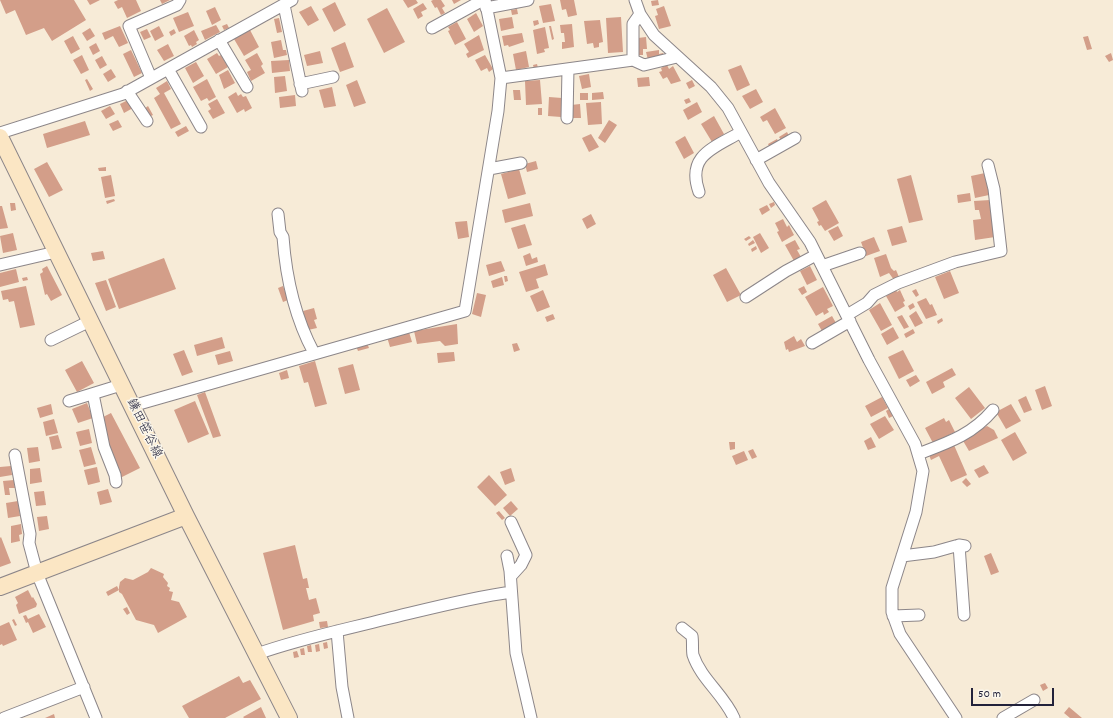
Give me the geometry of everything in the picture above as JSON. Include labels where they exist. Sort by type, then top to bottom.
[{"type":"street","points":[[151,78],[129,26],[177,5],[180,0]]},
{"type":"street","points":[[432,28],[485,3],[528,0]]},
{"type":"street","points":[[635,0],[640,14],[654,35],[711,87],[728,108],[769,183],[810,242],[848,318],[915,444],[923,471],[916,512],[892,588],[893,616],[900,634],[956,718]]},
{"type":"street","points":[[0,134],[127,91],[288,2],[301,88],[332,77]]},
{"type":"street","points":[[132,406],[465,311],[498,112],[500,78],[485,3]]},
{"type":"street","points":[[633,60],[633,24],[640,14]]},
{"type":"street","points":[[219,40],[247,87]]},
{"type":"street","points":[[500,78],[633,60],[644,65],[677,57]]},
{"type":"street","points":[[168,69],[201,127]]},
{"type":"street","points":[[567,118],[568,69]]},
{"type":"street","points":[[127,91],[147,121]]},
{"type":"street","points":[[699,192],[695,173],[700,158],[706,152],[741,132]]},
{"type":"street","name":"鎌田笹谷線","points":[[0,137],[186,516],[289,718]]},
{"type":"street","points":[[756,160],[795,138]]},
{"type":"street","points":[[489,168],[521,163]]},
{"type":"street","points":[[812,343],[848,318],[874,296],[898,283],[955,262],[1001,251],[994,189],[988,166]]},
{"type":"street","points":[[278,214],[280,232],[283,237],[286,272],[294,309],[314,353]]},
{"type":"street","points":[[0,265],[56,252]]},
{"type":"street","points":[[822,266],[860,253]]},
{"type":"street","points":[[746,297],[786,271],[816,255]]},
{"type":"street","points":[[51,340],[90,321]]},
{"type":"street","points":[[69,401],[121,385]]},
{"type":"street","points":[[93,394],[104,448],[115,474],[116,482]]},
{"type":"street","points":[[918,454],[962,436],[981,424],[993,410]]},
{"type":"street","points":[[16,456],[30,534],[29,543],[37,573],[96,718]]},
{"type":"street","points":[[0,587],[186,516]]},
{"type":"street","points":[[510,576],[521,565],[526,555],[511,522]]},
{"type":"street","points":[[902,556],[934,552],[962,546],[964,615]]},
{"type":"street","points":[[507,556],[516,653],[531,718]]},
{"type":"street","points":[[257,654],[287,644],[337,631],[482,596],[511,592]]},
{"type":"street","points":[[893,616],[919,615]]},
{"type":"street","points":[[682,628],[692,636],[693,654],[699,666],[730,709],[734,718]]},
{"type":"street","points":[[337,631],[342,687],[348,718]]},
{"type":"street","points":[[4,718],[84,687]]},
{"type":"street","points":[[1003,718],[1034,700]]},
{"type":"building","points":[[0,0],[74,0],[86,20],[52,41],[44,28],[26,35],[15,10],[6,14]]},
{"type":"building","points":[[87,0],[100,0],[90,5]]},
{"type":"building","points":[[118,0],[136,0],[141,11],[127,18],[122,7],[118,9],[114,2]]},
{"type":"building","points":[[160,0],[170,0],[162,4]]},
{"type":"building","points":[[403,0],[416,0],[418,3],[408,8]]},
{"type":"building","points":[[441,0],[445,6],[442,8],[445,13],[441,15],[437,7],[435,8],[431,1]]},
{"type":"building","points":[[452,0],[461,0],[454,4]]},
{"type":"building","points":[[560,0],[574,0],[577,15],[568,17],[566,9],[562,10]]},
{"type":"building","points":[[658,0],[659,5],[652,6],[651,1]]},
{"type":"building","points":[[335,2],[346,25],[334,32],[322,9]]},
{"type":"building","points":[[423,3],[427,9],[421,12],[423,16],[418,19],[413,9]]},
{"type":"building","points":[[551,4],[555,21],[543,23],[539,6]]},
{"type":"building","points":[[311,6],[319,20],[308,26],[299,12]]},
{"type":"building","points":[[664,6],[671,26],[659,29],[655,16],[658,15],[656,9]]},
{"type":"building","points":[[215,7],[221,20],[212,25],[206,11]]},
{"type":"building","points":[[387,8],[405,42],[384,53],[367,19]]},
{"type":"building","points":[[517,9],[518,14],[512,15],[511,10]]},
{"type":"building","points":[[188,12],[194,26],[179,32],[173,18]]},
{"type":"building","points":[[476,13],[483,26],[474,32],[467,19]]},
{"type":"building","points":[[512,17],[514,28],[501,31],[499,19]]},
{"type":"building","points":[[621,17],[623,52],[608,53],[606,18]]},
{"type":"building","points":[[279,18],[282,32],[277,33],[274,19]]},
{"type":"building","points":[[538,20],[539,24],[534,26],[533,21]]},
{"type":"building","points":[[600,20],[603,42],[599,43],[599,47],[594,48],[593,43],[587,44],[584,21]]},
{"type":"building","points":[[457,22],[466,39],[455,45],[448,31],[450,30],[448,27]]},
{"type":"building","points":[[227,24],[229,28],[224,30],[222,26]]},
{"type":"building","points":[[572,24],[574,47],[562,49],[562,42],[565,42],[564,33],[561,33],[560,25]]},
{"type":"building","points":[[216,25],[220,32],[205,40],[201,31]]},
{"type":"building","points":[[120,26],[128,43],[119,47],[113,36],[105,40],[102,33]]},
{"type":"building","points":[[159,26],[164,36],[155,41],[150,31]]},
{"type":"building","points":[[549,26],[551,26],[554,39],[552,40]]},
{"type":"building","points":[[545,27],[549,48],[544,49],[545,52],[537,54],[533,30]]},
{"type":"building","points":[[90,28],[95,36],[87,41],[82,33]]},
{"type":"building","points":[[147,29],[151,37],[144,40],[140,32]]},
{"type":"building","points":[[174,29],[176,33],[171,36],[169,32]]},
{"type":"building","points":[[194,30],[199,40],[196,42],[197,44],[192,47],[191,45],[189,46],[184,36]]},
{"type":"building","points":[[250,30],[259,47],[244,56],[234,39]]},
{"type":"building","points":[[522,33],[524,42],[509,47],[508,45],[504,46],[502,36]]},
{"type":"building","points":[[479,35],[484,50],[468,58],[466,54],[469,52],[464,44]]},
{"type":"building","points":[[73,36],[80,49],[71,54],[64,41]]},
{"type":"building","points":[[1088,36],[1092,49],[1087,50],[1083,37]]},
{"type":"building","points":[[646,37],[647,49],[643,49],[643,55],[639,55],[638,38]]},
{"type":"building","points":[[281,40],[283,50],[286,50],[287,55],[274,58],[271,42]]},
{"type":"building","points":[[345,42],[354,67],[340,72],[331,48]]},
{"type":"building","points":[[96,43],[100,51],[93,55],[89,47]]},
{"type":"building","points":[[168,44],[174,56],[164,61],[157,50]]},
{"type":"building","points":[[131,50],[142,73],[134,77],[123,54]]},
{"type":"building","points":[[659,50],[659,54],[663,53],[664,57],[648,60],[646,52]]},
{"type":"building","points":[[320,51],[323,63],[307,66],[304,55]]},
{"type":"building","points":[[526,51],[529,67],[516,70],[513,54]]},
{"type":"building","points":[[217,53],[219,56],[221,55],[228,67],[216,74],[207,59]]},
{"type":"building","points":[[257,53],[263,64],[261,66],[265,73],[251,81],[247,72],[251,70],[245,60]]},
{"type":"building","points":[[1111,53],[1113,60],[1109,62],[1105,56]]},
{"type":"building","points":[[82,55],[89,70],[81,74],[73,60]]},
{"type":"building","points":[[485,55],[493,69],[489,72],[487,68],[481,71],[475,60]]},
{"type":"building","points":[[102,56],[107,65],[100,69],[95,60]]},
{"type":"building","points":[[289,60],[290,71],[272,73],[271,61]]},
{"type":"building","points":[[196,62],[204,76],[193,83],[185,68]]},
{"type":"building","points":[[537,64],[538,68],[534,69],[533,65]]},
{"type":"building","points":[[667,65],[669,69],[673,66],[681,81],[671,84],[667,77],[663,79],[659,72],[662,71],[661,68]]},
{"type":"building","points":[[741,65],[750,85],[737,91],[728,70]]},
{"type":"building","points":[[111,69],[116,77],[108,82],[103,74]]},
{"type":"building","points":[[228,70],[235,83],[224,89],[219,75]]},
{"type":"building","points":[[589,74],[591,87],[582,89],[579,76]]},
{"type":"building","points":[[285,76],[287,91],[275,93],[274,77]]},
{"type":"building","points":[[649,77],[650,86],[638,87],[637,78]]},
{"type":"building","points":[[87,79],[93,89],[90,91],[85,80]]},
{"type":"building","points":[[207,79],[216,97],[209,101],[207,98],[201,101],[193,87]]},
{"type":"building","points":[[357,80],[366,103],[354,107],[346,85]]},
{"type":"building","points":[[540,80],[542,104],[526,105],[525,81]]},
{"type":"building","points":[[692,80],[695,86],[689,89],[686,83]]},
{"type":"building","points":[[167,81],[171,89],[164,93],[181,124],[171,129],[154,98],[160,94],[156,88]]},
{"type":"building","points":[[332,87],[336,106],[324,108],[319,90]]},
{"type":"building","points":[[756,89],[763,102],[750,109],[742,96]]},
{"type":"building","points":[[513,90],[520,90],[521,100],[514,100]]},
{"type":"building","points":[[236,92],[238,96],[241,94],[243,97],[246,96],[252,108],[245,112],[244,109],[237,113],[228,97]]},
{"type":"building","points":[[603,92],[604,99],[592,100],[592,93]]},
{"type":"building","points":[[580,93],[588,93],[588,100],[580,100]]},
{"type":"building","points":[[295,95],[296,106],[280,108],[279,97]]},
{"type":"building","points":[[549,97],[562,98],[561,117],[548,116]]},
{"type":"building","points":[[689,98],[691,102],[686,104],[684,100]]},
{"type":"building","points":[[217,99],[225,113],[213,119],[208,111],[211,109],[208,104]]},
{"type":"building","points":[[128,100],[133,108],[124,113],[120,104]]},
{"type":"building","points":[[601,102],[602,124],[588,125],[586,103]]},
{"type":"building","points":[[697,102],[702,112],[688,120],[683,110]]},
{"type":"building","points":[[580,104],[581,118],[572,118],[571,105]]},
{"type":"building","points":[[110,106],[115,114],[106,119],[101,111]]},
{"type":"building","points":[[148,106],[153,115],[149,117],[144,109]]},
{"type":"building","points":[[538,108],[542,108],[542,115],[538,115]]},
{"type":"building","points":[[775,108],[786,128],[775,134],[767,120],[763,122],[760,117]]},
{"type":"building","points":[[714,116],[724,134],[712,142],[701,124]]},
{"type":"building","points":[[118,120],[122,127],[113,131],[109,124]]},
{"type":"building","points":[[609,120],[617,125],[605,143],[598,138]]},
{"type":"building","points":[[85,121],[90,135],[47,148],[43,134]]},
{"type":"building","points":[[186,126],[189,131],[178,137],[175,132]]},
{"type":"building","points":[[787,132],[789,136],[781,140],[779,137]]},
{"type":"building","points":[[591,134],[599,147],[589,152],[582,138]]},
{"type":"building","points":[[685,136],[694,153],[684,159],[675,142]]},
{"type":"building","points":[[777,139],[779,143],[770,148],[768,144]]},
{"type":"building","points":[[536,161],[538,169],[527,172],[525,164]]},
{"type":"building","points":[[47,162],[63,190],[49,197],[34,169]]},
{"type":"building","points":[[106,167],[106,171],[99,171],[98,168]]},
{"type":"building","points":[[519,169],[526,194],[508,199],[501,174]]},
{"type":"building","points":[[985,173],[989,195],[975,198],[971,176]]},
{"type":"building","points":[[111,175],[115,196],[105,198],[101,177]]},
{"type":"building","points":[[911,175],[923,220],[909,223],[897,179]]},
{"type":"building","points":[[970,193],[971,201],[958,203],[957,195]]},
{"type":"building","points":[[114,199],[115,201],[107,204],[106,201]]},
{"type":"building","points":[[826,200],[839,223],[825,231],[821,225],[819,226],[817,222],[819,221],[812,208]]},
{"type":"building","points":[[990,200],[995,237],[975,240],[973,220],[981,219],[979,210],[975,210],[974,201]]},
{"type":"building","points":[[774,202],[775,205],[771,208],[769,204]]},
{"type":"building","points":[[10,203],[15,203],[16,210],[11,211]]},
{"type":"building","points":[[530,203],[533,216],[505,223],[502,210]]},
{"type":"building","points":[[767,205],[770,210],[762,215],[759,209]]},
{"type":"building","points":[[0,206],[2,206],[8,228],[0,229]]},
{"type":"building","points":[[591,214],[596,224],[587,229],[582,219]]},
{"type":"building","points":[[783,219],[787,227],[789,225],[794,235],[782,242],[777,232],[779,231],[775,223]]},
{"type":"building","points":[[467,221],[469,237],[458,239],[455,222]]},
{"type":"building","points":[[525,224],[532,245],[518,249],[511,228]]},
{"type":"building","points":[[838,226],[843,236],[834,241],[828,231]]},
{"type":"building","points":[[902,226],[907,242],[892,246],[887,230]]},
{"type":"building","points":[[13,233],[17,250],[3,253],[0,236]]},
{"type":"building","points":[[760,233],[769,248],[761,253],[753,237]]},
{"type":"building","points":[[749,236],[751,238],[746,241],[744,239]]},
{"type":"building","points":[[874,237],[880,251],[866,256],[861,242]]},
{"type":"building","points":[[753,240],[755,243],[749,246],[748,244]]},
{"type":"building","points":[[795,240],[800,249],[797,250],[801,257],[794,261],[785,245]]},
{"type":"building","points":[[756,246],[757,249],[752,252],[751,249]]},
{"type":"building","points":[[103,251],[105,259],[93,261],[91,253]]},
{"type":"building","points":[[530,253],[532,259],[537,257],[538,262],[526,266],[523,256]]},
{"type":"building","points":[[886,254],[891,268],[894,271],[896,270],[899,277],[894,280],[889,273],[880,277],[874,258]]},
{"type":"building","points":[[164,258],[176,289],[119,309],[108,279]]},
{"type":"building","points":[[501,261],[505,271],[489,276],[486,265]]},
{"type":"building","points":[[545,264],[548,275],[536,279],[539,288],[526,292],[519,272]]},
{"type":"building","points":[[47,266],[62,295],[51,301],[47,294],[45,295],[40,274],[43,272],[42,269]]},
{"type":"building","points":[[810,266],[817,280],[807,285],[800,271]]},
{"type":"building","points":[[726,268],[741,295],[727,302],[713,275]]},
{"type":"building","points":[[16,269],[19,282],[0,287],[0,273]]},
{"type":"building","points":[[950,271],[959,293],[944,299],[935,277]]},
{"type":"building","points":[[504,276],[507,276],[508,281],[505,282]]},
{"type":"building","points":[[27,277],[28,280],[23,281],[22,278]]},
{"type":"building","points":[[502,277],[504,285],[493,288],[491,281]]},
{"type":"building","points":[[106,280],[116,307],[106,311],[95,283]]},
{"type":"building","points":[[26,286],[35,325],[20,328],[14,301],[9,302],[8,299],[3,300],[1,291]]},
{"type":"building","points":[[283,286],[288,300],[283,302],[278,288]]},
{"type":"building","points":[[804,286],[807,292],[802,295],[798,289]]},
{"type":"building","points":[[823,287],[833,306],[827,309],[829,312],[824,315],[823,312],[816,316],[805,297]]},
{"type":"building","points":[[916,289],[919,295],[916,297],[912,291]]},
{"type":"building","points":[[543,290],[550,307],[537,312],[530,296]]},
{"type":"building","points":[[896,290],[897,292],[900,290],[905,301],[903,302],[905,306],[895,312],[886,296]]},
{"type":"building","points":[[477,293],[486,295],[481,317],[472,314]]},
{"type":"building","points":[[926,298],[930,305],[932,304],[937,315],[926,319],[917,302]]},
{"type":"building","points":[[880,303],[892,325],[881,331],[869,310]]},
{"type":"building","points":[[913,303],[915,307],[910,310],[908,306]]},
{"type":"building","points":[[314,308],[317,319],[314,320],[317,328],[308,330],[303,311]]},
{"type":"building","points":[[916,311],[923,323],[915,327],[909,316]]},
{"type":"building","points":[[553,314],[555,319],[547,322],[545,317]]},
{"type":"building","points":[[902,315],[909,327],[904,329],[897,317]]},
{"type":"building","points":[[832,316],[836,323],[822,331],[818,324]]},
{"type":"building","points":[[942,318],[943,321],[938,324],[937,321]]},
{"type":"building","points":[[457,324],[458,344],[445,346],[440,341],[417,344],[414,331]]},
{"type":"building","points":[[893,327],[899,338],[887,345],[881,334]]},
{"type":"building","points":[[913,329],[915,333],[906,338],[904,334]]},
{"type":"building","points":[[409,332],[412,342],[390,347],[387,337]]},
{"type":"building","points":[[794,336],[797,342],[801,339],[805,346],[789,352],[788,349],[786,350],[784,342]]},
{"type":"building","points":[[222,337],[225,348],[197,356],[194,345]]},
{"type":"building","points":[[367,343],[369,348],[358,351],[356,346]]},
{"type":"building","points":[[517,343],[520,350],[514,352],[512,344]]},
{"type":"building","points":[[184,350],[193,372],[182,376],[173,354]]},
{"type":"building","points":[[903,350],[914,371],[899,379],[888,357]]},
{"type":"building","points":[[230,351],[233,361],[218,365],[215,355]]},
{"type":"building","points":[[454,352],[455,361],[438,363],[437,353]]},
{"type":"building","points":[[82,361],[94,383],[77,392],[65,370]]},
{"type":"building","points":[[315,361],[327,404],[315,407],[308,382],[304,383],[299,366]]},
{"type":"building","points":[[353,364],[360,390],[345,394],[338,368]]},
{"type":"building","points":[[952,368],[956,375],[943,382],[945,387],[932,394],[926,382]]},
{"type":"building","points":[[287,370],[289,378],[281,380],[279,373]]},
{"type":"building","points":[[916,375],[920,381],[910,387],[906,380]]},
{"type":"building","points":[[1045,386],[1052,406],[1042,410],[1035,390]]},
{"type":"building","points":[[969,387],[985,408],[971,419],[955,398]]},
{"type":"building","points":[[205,392],[221,436],[213,438],[197,395]]},
{"type":"building","points":[[1026,396],[1032,410],[1024,413],[1018,400]]},
{"type":"building","points":[[882,397],[888,408],[871,417],[865,406]]},
{"type":"building","points":[[195,401],[209,434],[188,443],[174,410]]},
{"type":"building","points":[[87,403],[93,418],[78,423],[72,409]]},
{"type":"building","points":[[51,404],[53,414],[40,418],[37,408]]},
{"type":"building","points":[[1011,404],[1021,421],[1006,429],[996,412]]},
{"type":"building","points":[[889,409],[893,416],[889,418],[886,411]]},
{"type":"building","points":[[111,413],[140,468],[120,478],[106,451],[101,418]]},
{"type":"building","points":[[885,416],[894,430],[879,439],[870,424]]},
{"type":"building","points":[[944,418],[946,422],[949,420],[955,432],[933,443],[925,428]]},
{"type":"building","points":[[54,419],[58,433],[46,436],[43,422]]},
{"type":"building","points":[[987,426],[994,430],[998,438],[969,451],[962,439]]},
{"type":"building","points":[[89,429],[92,443],[80,446],[76,432]]},
{"type":"building","points":[[1015,432],[1027,453],[1013,461],[1001,440]]},
{"type":"building","points":[[58,435],[62,448],[52,450],[49,437]]},
{"type":"building","points":[[871,437],[876,447],[868,450],[864,441]]},
{"type":"building","points":[[729,442],[735,442],[735,449],[730,450]]},
{"type":"building","points":[[954,445],[967,475],[951,482],[939,456],[931,460],[929,455]]},
{"type":"building","points":[[38,447],[40,461],[29,463],[27,448]]},
{"type":"building","points":[[91,447],[96,464],[84,467],[79,450]]},
{"type":"building","points":[[753,449],[757,457],[752,459],[748,451]]},
{"type":"building","points":[[744,451],[748,460],[736,465],[732,456]]},
{"type":"building","points":[[984,465],[989,473],[979,478],[974,470]]},
{"type":"building","points":[[11,466],[12,475],[0,477],[0,467]]},
{"type":"building","points":[[97,467],[100,482],[88,485],[84,470]]},
{"type":"building","points":[[40,468],[42,482],[30,484],[30,469]]},
{"type":"building","points":[[511,468],[515,481],[505,485],[500,472]]},
{"type":"building","points":[[489,475],[507,495],[495,506],[477,487]]},
{"type":"building","points":[[966,478],[971,484],[967,487],[962,482]]},
{"type":"building","points":[[14,480],[15,488],[9,488],[10,495],[5,495],[3,481]]},
{"type":"building","points":[[108,489],[112,502],[100,505],[97,492]]},
{"type":"building","points":[[44,491],[46,505],[36,506],[34,492]]},
{"type":"building","points":[[18,501],[20,516],[8,518],[6,503]]},
{"type":"building","points":[[511,501],[518,509],[510,516],[503,508]]},
{"type":"building","points":[[499,511],[505,518],[502,520],[496,513]]},
{"type":"building","points":[[47,516],[49,529],[39,531],[37,517]]},
{"type":"building","points":[[21,524],[22,534],[19,535],[20,541],[11,543],[11,526]]},
{"type":"building","points":[[1,537],[11,563],[0,567],[0,538]]},
{"type":"building","points":[[295,545],[303,579],[307,578],[309,588],[306,588],[309,600],[316,598],[320,613],[313,615],[314,621],[283,630],[263,553]]},
{"type":"building","points":[[991,553],[999,572],[991,575],[984,556]]},
{"type":"building","points":[[151,568],[164,574],[163,577],[168,583],[167,586],[170,588],[169,591],[173,592],[171,600],[179,602],[187,617],[158,633],[154,625],[136,620],[122,594],[119,592],[120,582],[125,578],[133,580],[148,572]]},
{"type":"building","points":[[117,586],[119,590],[108,596],[106,592]]},
{"type":"building","points":[[28,590],[37,604],[36,607],[19,614],[16,605],[18,603],[15,597]]},
{"type":"building","points":[[127,607],[130,613],[127,615],[123,609]]},
{"type":"building","points":[[39,614],[46,627],[33,633],[28,622],[26,623],[23,616],[26,615],[28,619]]},
{"type":"building","points":[[14,619],[17,625],[15,626],[12,620]]},
{"type":"building","points":[[327,621],[328,627],[320,628],[319,622]]},
{"type":"building","points":[[9,622],[17,640],[3,646],[2,644],[0,645],[0,626]]},
{"type":"building","points":[[327,642],[328,648],[324,649],[323,643]]},
{"type":"building","points":[[319,644],[320,651],[316,652],[315,645]]},
{"type":"building","points":[[311,645],[312,652],[308,652],[307,646]]},
{"type":"building","points":[[304,648],[305,655],[301,655],[300,649]]},
{"type":"building","points":[[297,651],[299,657],[294,658],[293,652]]},
{"type":"building","points":[[239,676],[243,683],[250,680],[261,699],[225,718],[189,718],[182,706]]},
{"type":"building","points":[[1045,683],[1048,688],[1043,691],[1040,685]]},
{"type":"building","points":[[261,707],[266,718],[243,717]]},
{"type":"building","points":[[1069,707],[1082,718],[1070,718],[1064,713]]},
{"type":"building","points":[[54,714],[55,718],[45,718]]}]
